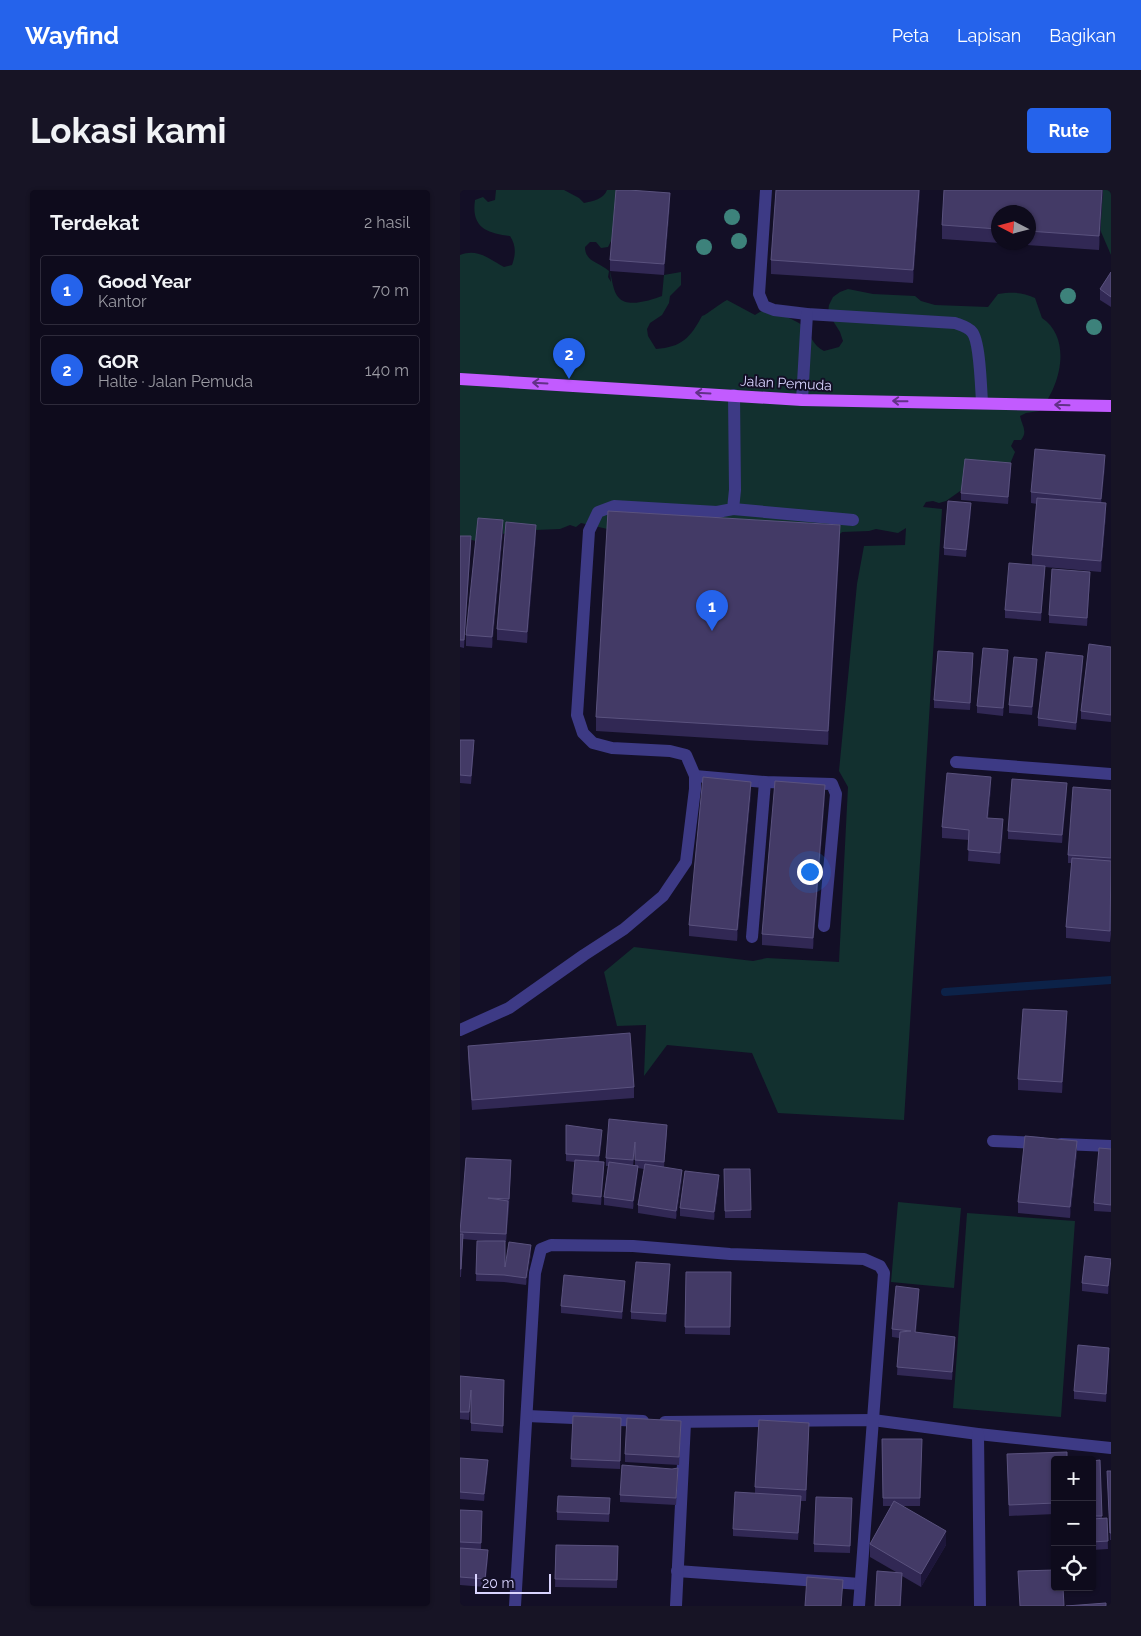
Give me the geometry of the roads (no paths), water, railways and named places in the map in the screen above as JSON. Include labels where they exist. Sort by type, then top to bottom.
[{"type":"main road","name":"Jalan Pemuda","points":[[460,379],[802,400],[1111,406]]},
{"type":"street","points":[[766,190],[759,294],[764,306],[774,310],[808,314],[954,323],[964,326],[972,332],[977,342],[982,402]]},
{"type":"street","points":[[802,400],[808,314]]},
{"type":"street","points":[[733,509],[735,490],[734,395]]},
{"type":"street","points":[[460,1030],[509,1008],[584,954],[624,929],[663,896],[686,862],[696,776],[686,756],[670,751],[612,748],[593,743],[583,733],[577,716],[589,531],[598,512],[614,506],[716,512],[733,509],[854,520]]},
{"type":"street","points":[[956,762],[1111,774]]},
{"type":"street","points":[[696,776],[766,782],[832,784],[836,794],[824,926]]},
{"type":"street","points":[[752,937],[766,782]]},
{"type":"street","points":[[993,1141],[1111,1146]]},
{"type":"street","points":[[515,1606],[535,1273],[541,1250],[551,1245],[614,1246],[730,1254],[864,1259],[876,1262],[880,1266],[884,1273],[859,1606]]},
{"type":"street","points":[[527,1416],[685,1423],[873,1420],[978,1434],[1111,1448]]},
{"type":"street","points":[[676,1606],[685,1423]]},
{"type":"street","points":[[978,1434],[980,1606]]},
{"type":"street","points":[[677,1571],[860,1584]]},
{"type":"waterway","points":[[945,992],[1111,980]]},
{"type":"place","name":"GOR","points":[[569,379]]},
{"type":"place","name":"Good Year","points":[[712,631]]}]
